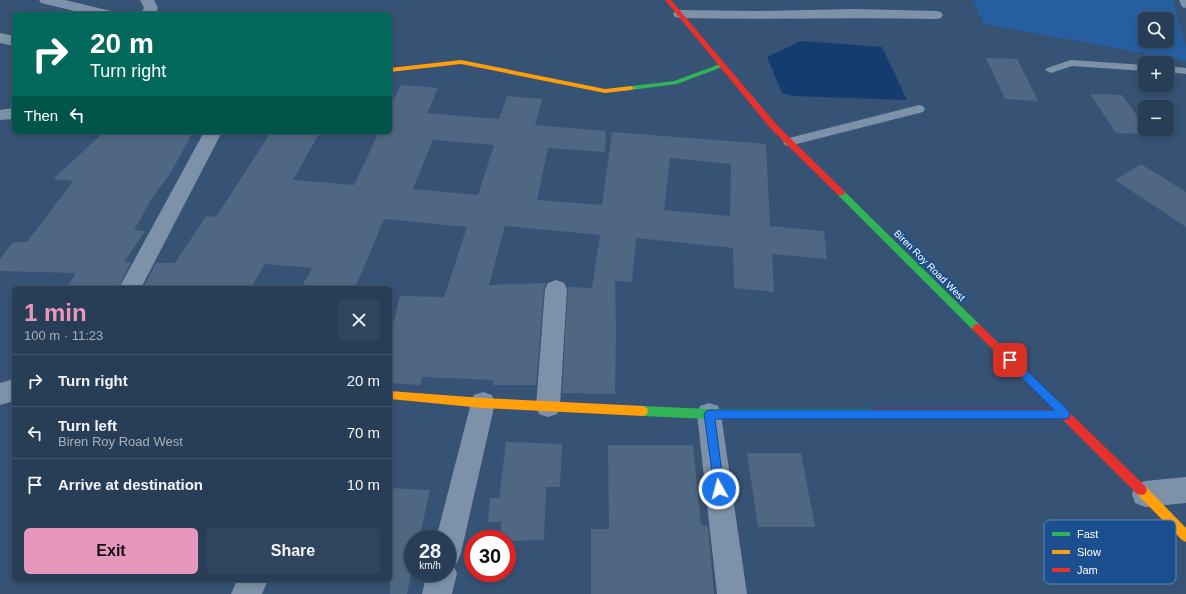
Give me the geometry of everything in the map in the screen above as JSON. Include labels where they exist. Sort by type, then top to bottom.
[{"type":"street","points":[[46,0],[97,12]]},
{"type":"street","points":[[146,0],[151,8],[149,12]]},
{"type":"street","name":"Biren Roy Road West","points":[[668,0],[774,127],[1171,520]]},
{"type":"street","points":[[680,14],[756,15],[855,13],[936,15]]},
{"type":"street","points":[[0,38],[12,41]]},
{"type":"street","points":[[392,70],[460,62],[604,91],[675,83],[723,65]]},
{"type":"street","points":[[0,115],[12,114]]},
{"type":"street","points":[[131,286],[211,134]]},
{"type":"street","points":[[548,406],[556,289]]},
{"type":"street","points":[[0,394],[12,391]]},
{"type":"street","points":[[392,395],[483,403],[709,414],[1065,414]]},
{"type":"street","points":[[453,530],[483,403]]},
{"type":"street","points":[[709,414],[732,594]]},
{"type":"street","points":[[1146,494],[1186,490]]},
{"type":"street","name":"Biren Roy Road West","points":[[1176,526],[1186,536]]},
{"type":"street","points":[[246,594],[251,582]]},
{"type":"street","points":[[437,594],[440,582]]},
{"type":"lane","points":[[1184,0],[1186,5]]},
{"type":"lane","points":[[1050,70],[1071,63],[1138,68]]},
{"type":"lane","points":[[1174,70],[1186,71]]},
{"type":"lane","points":[[789,142],[919,109]]},
{"type":"shaded area","points":[[973,0],[1173,0],[1186,48],[1186,61],[1174,59],[1174,56],[1159,56],[984,24]]},
{"type":"shaded area","points":[[801,41],[882,47],[907,100],[793,96],[782,93],[767,57]]},
{"type":"building","points":[[986,58],[1017,59],[1038,101],[1005,99]]},
{"type":"building","points":[[401,85],[438,88],[427,113],[499,119],[507,96],[542,99],[535,125],[606,131],[605,152],[548,148],[537,200],[602,205],[612,132],[766,144],[770,226],[824,231],[827,259],[772,254],[774,292],[734,288],[733,248],[636,238],[632,282],[615,281],[615,394],[562,393],[568,287],[592,288],[600,235],[505,226],[489,285],[546,283],[544,289],[536,385],[493,385],[493,380],[422,377],[420,385],[392,383],[392,328],[400,296],[444,297],[467,227],[384,219],[356,286],[302,286],[312,268],[265,264],[252,286],[144,286],[156,263],[175,263],[206,216],[216,217],[270,134],[319,134],[293,180],[354,185],[378,134],[392,134],[392,103]],"holes":[[[433,140],[494,145],[478,195],[413,189]],[[670,158],[731,164],[730,216],[664,210]]]},
{"type":"building","points":[[1090,94],[1122,95],[1138,117],[1138,134],[1116,133]]},
{"type":"building","points":[[102,134],[192,134],[170,174],[152,198],[134,230],[145,231],[124,262],[131,262],[119,286],[67,286],[76,273],[0,271],[0,259],[13,242],[27,242],[73,181],[53,179]]},
{"type":"building","points":[[1141,164],[1186,192],[1186,227],[1115,180]]},
{"type":"building","points":[[506,442],[562,444],[560,487],[546,487],[544,540],[516,541],[516,530],[501,530],[501,522],[488,522],[490,498],[499,498]]},
{"type":"building","points":[[608,445],[693,445],[701,525],[708,526],[714,594],[591,594],[591,529],[609,529]]},
{"type":"building","points":[[747,453],[801,453],[815,527],[758,527]]},
{"type":"building","points":[[392,488],[430,490],[421,530],[404,530],[404,582],[409,582],[407,594],[390,594],[390,582],[392,582]]},
{"type":"traffic: fast","points":[[631,88],[675,83],[723,65]]},
{"type":"traffic: fast","points":[[841,193],[977,328]]},
{"type":"traffic: fast","points":[[643,411],[709,414],[873,414]]},
{"type":"traffic: slow","points":[[392,70],[461,62],[605,91],[631,88]]},
{"type":"traffic: slow","points":[[392,395],[483,403],[643,411]]},
{"type":"traffic: slow","points":[[1141,490],[1170,520]]},
{"type":"traffic: slow","points":[[1176,526],[1186,536]]},
{"type":"traffic: jam","points":[[668,0],[774,127],[841,193]]},
{"type":"traffic: jam","points":[[977,328],[1141,490]]},
{"type":"traffic: jam","points":[[873,414],[1065,414]]},
{"type":"route","points":[[719,489],[709,414],[1065,414],[1010,360]]}]
